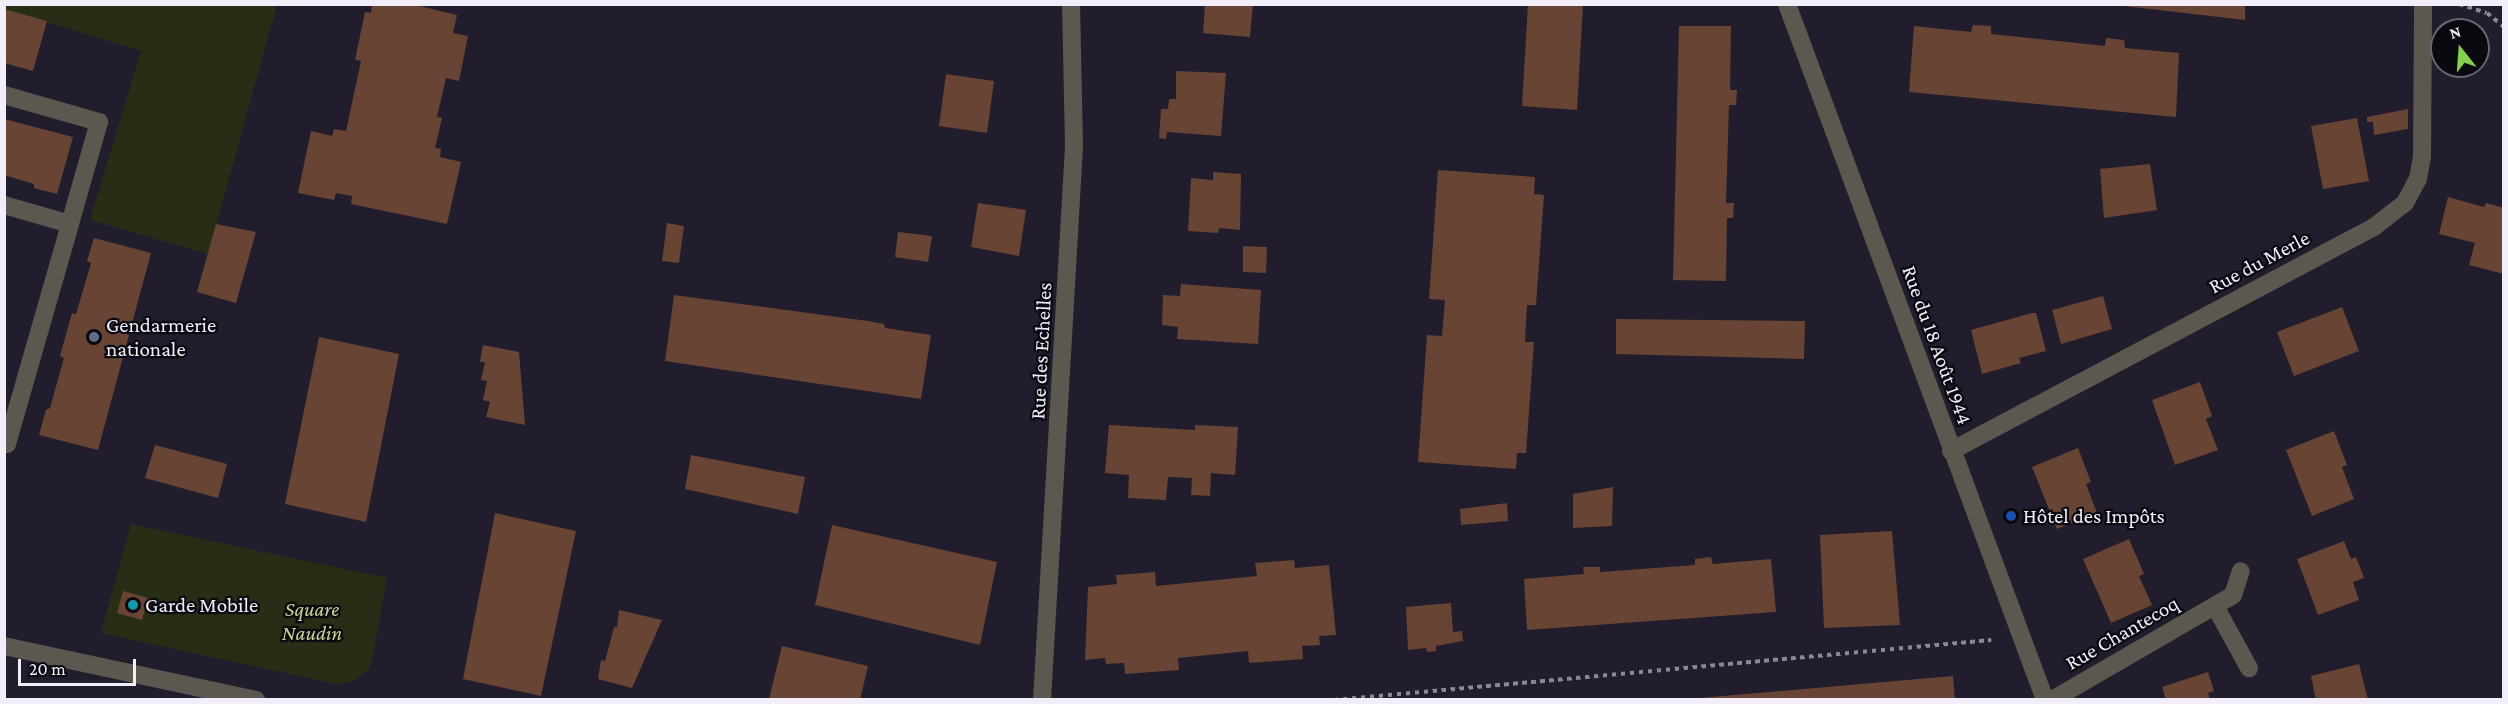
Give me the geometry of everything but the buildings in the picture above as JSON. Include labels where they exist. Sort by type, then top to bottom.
[{"type":"street","name":"Rue des Echelles","points":[[1042,699],[1074,146],[1071,4]]},
{"type":"street","name":"Rue du 18 Août 1944","points":[[1787,4],[1951,451],[2045,699]]},
{"type":"street","name":"Rue du Merle","points":[[1951,451],[2374,226],[2405,203],[2418,179],[2422,157],[2423,4]]},
{"type":"street","points":[[4,95],[99,122],[7,444],[4,444]]},
{"type":"street","points":[[4,205],[70,224]]},
{"type":"street","name":"Rue Chantecoq","points":[[2052,699],[2233,595],[2241,570]]},
{"type":"street","points":[[2215,606],[2249,668]]},
{"type":"street","points":[[4,646],[256,699]]},
{"type":"path","points":[[2459,4],[2487,13],[2504,27]]},
{"type":"path","points":[[1334,699],[2022,637]]},
{"type":"green space","points":[[4,5],[277,5],[208,254],[90,220],[141,51],[5,9]]},
{"type":"green space","name":"Square Naudin","points":[[131,524],[387,578],[373,656],[368,671],[353,681],[336,684],[101,633]]},
{"type":"place","name":"Gendarmerie nationale","points":[[94,337]]},
{"type":"place","name":"Hôtel des Impôts","points":[[2011,516]]},
{"type":"place","name":"Garde Mobile","points":[[133,605]]}]
